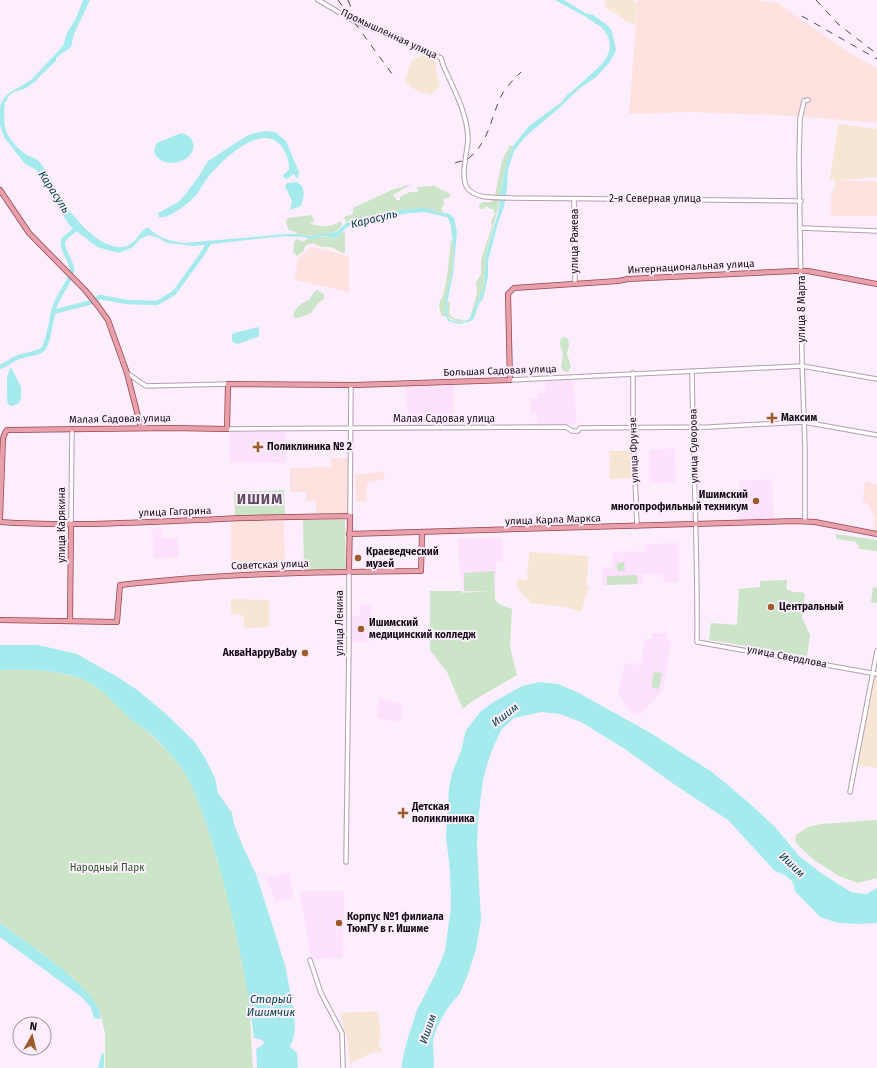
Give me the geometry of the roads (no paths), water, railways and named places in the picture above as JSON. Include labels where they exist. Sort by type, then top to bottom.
[{"type":"main road","points":[[0,190],[29,233],[72,276],[108,320],[127,373],[141,428]]},
{"type":"main road","name":"Интернациональная улица","points":[[510,380],[508,294],[510,290],[517,287],[689,275],[802,271],[877,284]]},
{"type":"main road","name":"Большая Садовая улица","points":[[228,384],[351,385],[510,380]]},
{"type":"main road","points":[[227,429],[228,384]]},
{"type":"main road","name":"Малая Садовая улица","points":[[0,519],[3,438],[7,430],[141,428],[227,429]]},
{"type":"main road","name":"улица Гагарина","points":[[0,522],[71,525],[244,518],[350,516]]},
{"type":"main road","name":"улица Ленина","points":[[349,572],[350,516]]},
{"type":"main road","name":"улица Карла Маркса","points":[[349,534],[805,521],[877,534]]},
{"type":"main road","name":"улица Карякина","points":[[70,621],[71,525]]},
{"type":"main road","name":"Советская улица","points":[[70,621],[117,622],[120,585],[153,581],[227,576],[422,571],[422,533]]},
{"type":"main road","points":[[0,620],[70,621]]},
{"type":"street","name":"Промышленная улица","points":[[318,0],[354,21],[441,58],[464,116],[468,138],[464,180],[466,186],[477,195],[494,197]]},
{"type":"street","name":"улица 8 Марта","points":[[805,521],[800,119],[804,101],[808,100]]},
{"type":"street","name":"2-я Северная улица","points":[[494,197],[801,201]]},
{"type":"street","name":"улица Ражева","points":[[574,199],[575,284]]},
{"type":"street","points":[[801,228],[877,231]]},
{"type":"street","name":"Большая Садовая улица","points":[[510,380],[802,366],[877,379]]},
{"type":"street","name":"улица Суворова","points":[[692,371],[695,524],[698,588],[697,642]]},
{"type":"street","name":"Большая Садовая улица","points":[[127,373],[146,386],[228,384]]},
{"type":"street","name":"улица Фрунзе","points":[[633,374],[633,427],[637,526]]},
{"type":"street","name":"улица Ленина","points":[[350,516],[351,385]]},
{"type":"street","name":"Малая Садовая улица","points":[[227,429],[350,427],[566,427],[572,431],[578,431],[580,428],[694,427],[804,422],[877,435]]},
{"type":"street","name":"улица Карякина","points":[[71,525],[72,429]]},
{"type":"street","name":"улица Ленина","points":[[346,862],[349,572]]},
{"type":"street","name":"улица Свердлова","points":[[697,642],[875,674]]},
{"type":"street","points":[[850,792],[875,674],[877,651]]},
{"type":"street","points":[[310,960],[321,993],[342,1033],[343,1068]]},
{"type":"water","name":"Карасуль","points":[[83,0],[90,0],[74,34],[71,47],[56,58],[56,61],[36,81],[26,88],[14,92],[8,97],[7,101],[5,102],[4,119],[6,132],[10,138],[24,153],[40,162],[50,176],[61,198],[86,230],[103,242],[112,246],[121,247],[132,243],[146,228],[149,228],[156,234],[165,238],[184,243],[287,234],[310,236],[338,231],[346,223],[359,218],[374,217],[400,210],[426,208],[437,212],[450,214],[454,218],[457,233],[453,274],[447,303],[448,318],[459,322],[470,318],[484,287],[486,254],[498,213],[506,164],[513,146],[529,126],[563,101],[565,97],[601,65],[610,48],[607,35],[601,27],[583,15],[555,0],[564,0],[585,13],[593,15],[607,25],[612,31],[616,50],[610,62],[595,78],[580,88],[525,137],[514,151],[508,169],[504,207],[498,223],[488,261],[488,277],[483,299],[479,303],[474,318],[471,321],[459,324],[448,321],[445,308],[453,256],[451,228],[447,217],[424,212],[402,214],[370,223],[362,222],[351,225],[336,238],[325,236],[309,239],[305,237],[284,236],[194,246],[167,243],[159,238],[149,235],[140,239],[133,247],[119,253],[97,247],[70,226],[52,198],[47,184],[35,169],[25,164],[4,137],[0,125],[0,106],[4,98],[9,93],[31,80],[63,46],[67,33],[76,18]]},
{"type":"water","points":[[265,131],[275,132],[286,141],[299,172],[298,178],[296,178],[294,174],[287,179],[283,177],[289,170],[288,161],[282,147],[274,140],[264,138],[254,140],[243,145],[223,161],[207,178],[197,194],[188,203],[173,214],[159,217],[158,213],[177,203],[184,196],[208,161],[245,137]]},
{"type":"water","points":[[181,133],[188,136],[193,142],[191,154],[187,158],[175,163],[168,163],[157,157],[154,150],[157,143]]},
{"type":"water","points":[[287,183],[299,183],[303,188],[303,199],[301,206],[290,210],[292,201],[285,186]]},
{"type":"water","points":[[258,327],[259,336],[238,344],[232,341],[232,334]]},
{"type":"water","points":[[11,367],[21,387],[21,399],[18,404],[12,406],[8,404],[7,390],[7,377]]},
{"type":"water","name":"Старый Ишимчик","points":[[0,645],[38,645],[77,654],[136,689],[166,714],[194,741],[215,778],[218,793],[232,813],[234,824],[243,847],[256,874],[285,965],[294,1010],[295,1028],[293,1040],[290,1046],[297,1053],[298,1068],[257,1068],[256,1049],[263,1045],[264,1042],[254,1038],[247,987],[225,888],[199,804],[189,780],[180,767],[168,751],[150,733],[133,721],[108,696],[92,684],[71,675],[47,671],[0,670]]},
{"type":"water","name":"Ишим","points":[[539,682],[558,684],[575,691],[649,732],[712,772],[775,827],[799,856],[821,873],[851,892],[866,894],[877,888],[877,923],[838,923],[820,917],[795,891],[793,882],[785,875],[775,871],[728,820],[675,785],[625,749],[581,722],[560,714],[541,712],[514,718],[501,730],[490,755],[483,780],[478,820],[477,846],[481,920],[476,949],[460,993],[447,1009],[437,1027],[433,1040],[434,1068],[402,1068],[407,1041],[417,1010],[436,973],[445,951],[451,907],[450,871],[446,836],[449,788],[452,773],[461,751],[466,730],[481,711],[495,701],[522,686]]},
{"type":"water","points":[[0,923],[60,967],[77,982],[91,996],[99,1009],[100,1019],[94,1018],[91,1008],[83,998],[0,937]]},
{"type":"water","points":[[102,1053],[104,1054],[104,1068],[98,1068]]},
{"type":"waterway","points":[[0,367],[19,357],[40,351],[44,347],[55,306],[72,271],[72,267],[64,249],[63,241],[78,227]]},
{"type":"waterway","points":[[96,299],[100,297],[127,302],[157,303],[174,293],[209,243]]},
{"type":"waterway","points":[[53,312],[92,302]]},
{"type":"railway","points":[[338,0],[395,78]]},
{"type":"railway","points":[[348,0],[355,17]]},
{"type":"railway","points":[[816,0],[838,24],[877,54]]},
{"type":"railway","points":[[802,16],[877,59]]},
{"type":"railway","points":[[455,163],[468,159],[481,145],[502,94],[509,84],[521,72]]},
{"type":"place","name":"Максим","points":[[772,418]]},
{"type":"place","name":"Поликлиника № 2","points":[[258,447]]},
{"type":"place","name":"Ишимский многопрофильный техникум","points":[[756,501]]},
{"type":"place","name":"Краеведческий музей","points":[[358,558]]},
{"type":"place","name":"Центральный","points":[[771,607]]},
{"type":"place","name":"Ишимский медицинский колледж","points":[[361,629]]},
{"type":"place","name":"АкваHappyBaby","points":[[305,653]]},
{"type":"place","name":"Детская поликлиника","points":[[403,813]]},
{"type":"place","name":"Корпус №1 филиала ТюмГУ в г. Ишиме","points":[[339,923]]},
{"type":"district","name":"ИШИМ","points":[[260,499]]},
{"type":"park label","name":"Народный Парк","points":[[107,868]]}]
